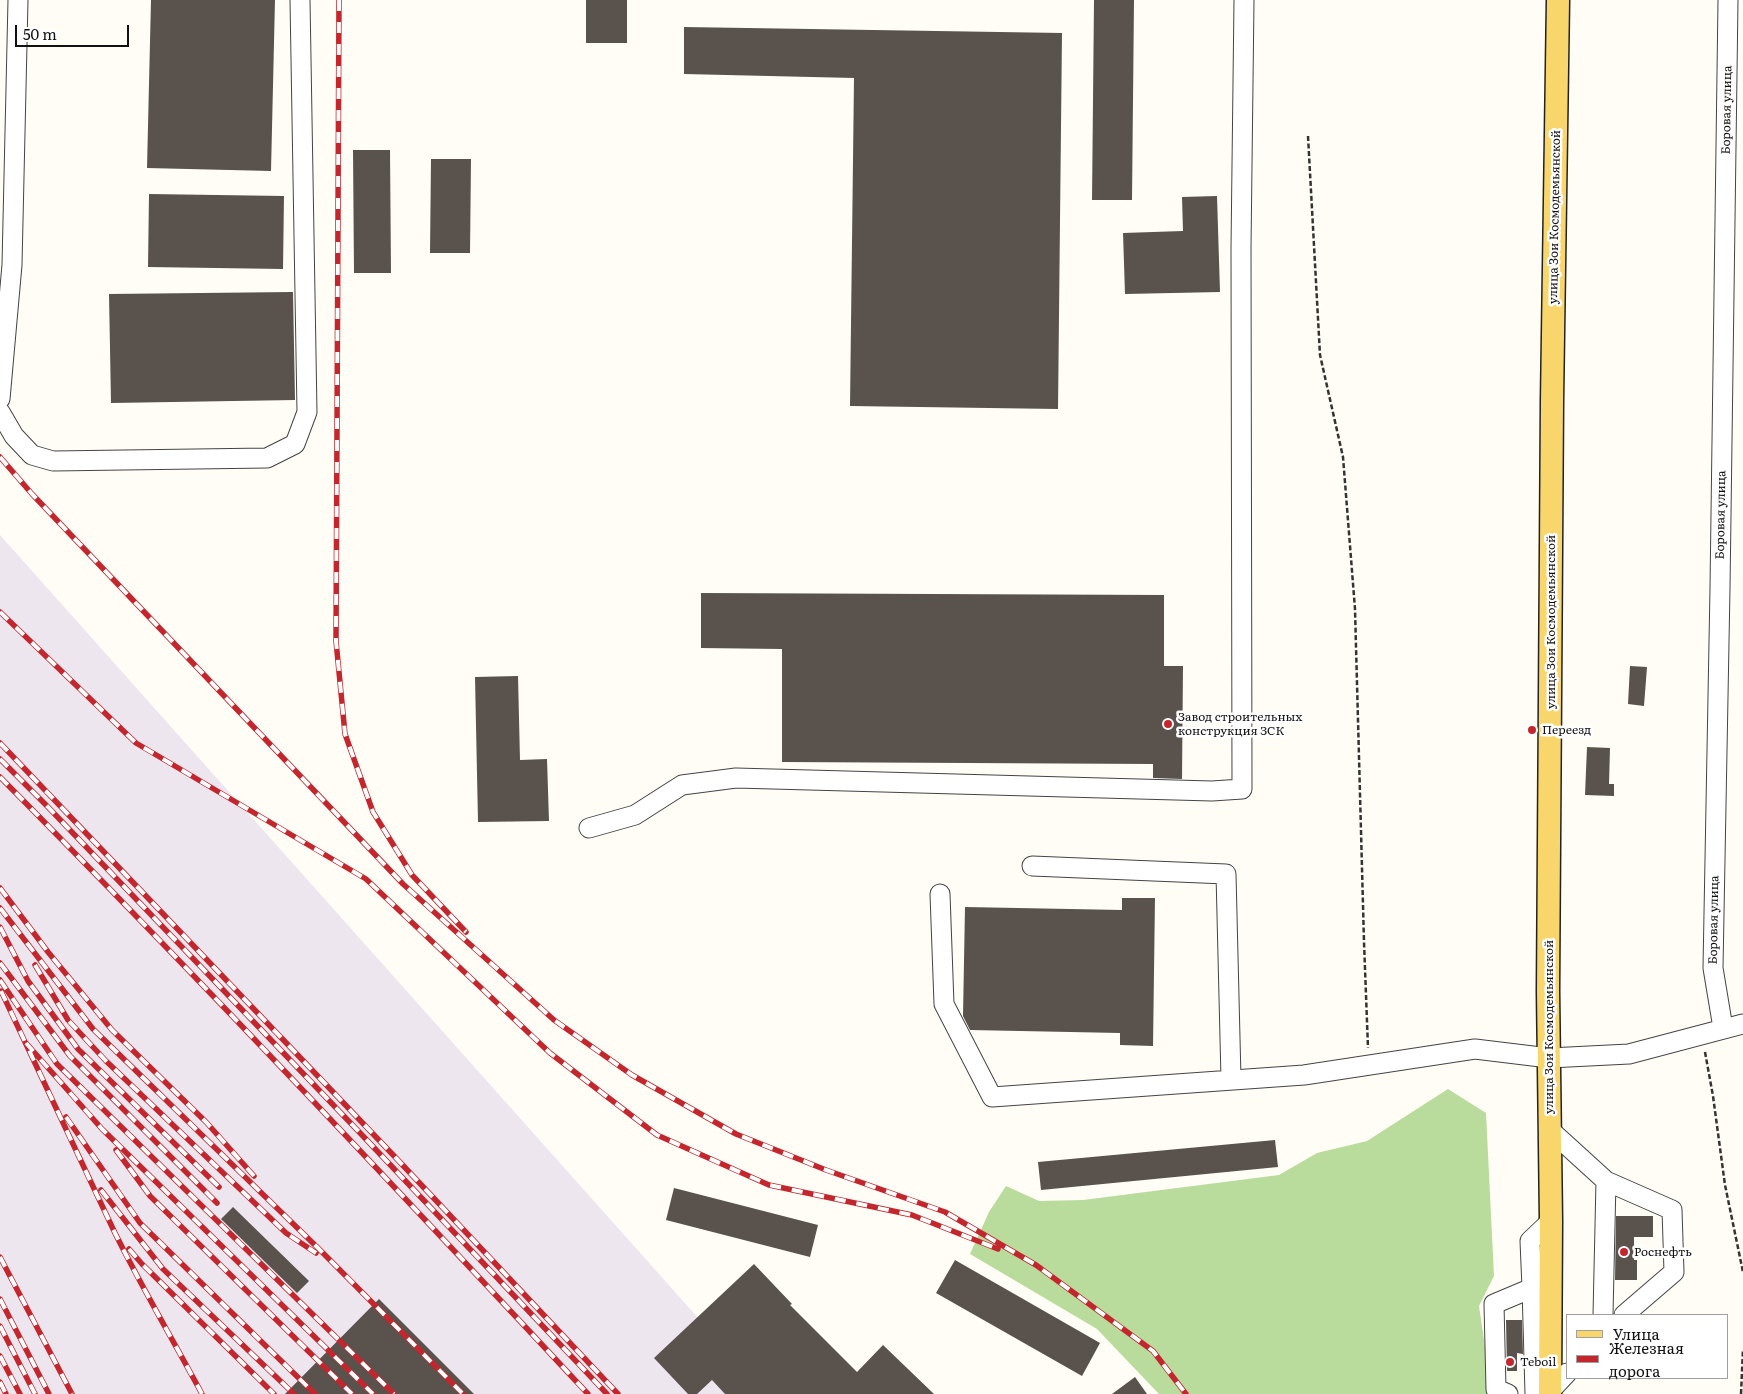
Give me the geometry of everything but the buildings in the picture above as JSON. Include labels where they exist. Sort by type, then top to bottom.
[{"type":"main road","name":"улица Зои Космодемьянской","points":[[1545,1393],[1551,1221],[1549,1058],[1552,411],[1558,0]]},
{"type":"street","points":[[0,399],[12,265],[6,221],[18,0]]},
{"type":"street","points":[[0,412],[14,436],[32,455],[53,461],[267,458],[295,444],[307,412],[300,0]]},
{"type":"street","points":[[589,828],[635,815],[682,785],[736,778],[1212,791],[1242,789],[1241,248],[1244,0]]},
{"type":"street","name":"Боровая улица","points":[[1724,1028],[1712,968],[1720,588],[1728,0]]},
{"type":"street","points":[[1032,866],[1226,874],[1231,1079]]},
{"type":"street","points":[[940,894],[944,1004],[992,1098],[1304,1075],[1475,1049],[1549,1058],[1629,1054],[1743,1024]]},
{"type":"street","points":[[1550,1130],[1606,1181],[1672,1210],[1674,1272],[1625,1314]]},
{"type":"street","points":[[1603,1314],[1606,1181]]},
{"type":"street","points":[[1551,1221],[1530,1241],[1526,1290],[1534,1351],[1545,1393],[1566,1374]]},
{"type":"street","points":[[1508,1394],[1496,1389],[1494,1304],[1526,1290]]},
{"type":"path","points":[[1308,136],[1320,355],[1343,457],[1355,610],[1369,1065]]},
{"type":"path","points":[[1695,1036],[1705,1051],[1714,1096],[1725,1185],[1743,1272]]},
{"type":"path","points":[[1741,1394],[1743,1349]]},
{"type":"shaded area","points":[[0,535],[766,1394],[0,1394]]},
{"type":"green space","points":[[1448,1089],[1486,1113],[1494,1276],[1479,1306],[1492,1394],[1159,1394],[1097,1329],[970,1254],[989,1212],[1006,1186],[1039,1201],[1083,1200],[1279,1175],[1317,1153],[1367,1141]]},
{"type":"railway","points":[[339,0],[336,641],[345,734],[373,812],[412,875],[466,932]]},
{"type":"railway","points":[[0,457],[32,494],[403,884],[554,1020],[632,1075],[736,1134],[826,1170],[945,1212],[1036,1265],[1153,1351],[1186,1394]]},
{"type":"railway","points":[[0,612],[136,743],[366,879],[550,1053],[657,1135],[769,1185],[912,1215],[998,1249]]},
{"type":"railway","points":[[0,743],[618,1394]]},
{"type":"railway","points":[[0,759],[362,1135],[607,1394]]},
{"type":"railway","points":[[0,777],[223,1006],[588,1394]]},
{"type":"railway","points":[[0,888],[48,952],[112,1030],[206,1122],[254,1176]]},
{"type":"railway","points":[[0,908],[93,1029],[318,1248],[463,1394]]},
{"type":"railway","points":[[0,927],[28,981],[78,1049],[219,1187]]},
{"type":"railway","points":[[0,963],[70,1056],[217,1203]]},
{"type":"railway","points":[[35,965],[68,1020],[106,1061],[286,1233],[316,1253]]},
{"type":"railway","points":[[0,980],[57,1064],[394,1394]]},
{"type":"railway","points":[[1,991],[114,1231],[202,1394]]},
{"type":"railway","points":[[26,1043],[102,1129],[373,1394]]},
{"type":"railway","points":[[66,1117],[140,1223],[315,1394]]},
{"type":"railway","points":[[116,1150],[150,1196],[352,1394]]},
{"type":"railway","points":[[101,1190],[163,1269],[294,1394]]},
{"type":"railway","points":[[129,1249],[274,1394]]},
{"type":"railway","points":[[0,1257],[72,1394]]},
{"type":"railway","points":[[0,1299],[49,1394]]},
{"type":"railway","points":[[0,1326],[35,1394]]},
{"type":"railway","points":[[0,1356],[20,1394]]},
{"type":"railway","points":[[0,1382],[6,1394]]},
{"type":"place","name":"Завод строительных конструкция ЗСК","points":[[1168,724]]},
{"type":"place","name":"Переезд","points":[[1532,730]]},
{"type":"place","name":"Роснефть","points":[[1624,1252]]},
{"type":"place","name":"Teboil","points":[[1510,1362]]}]
